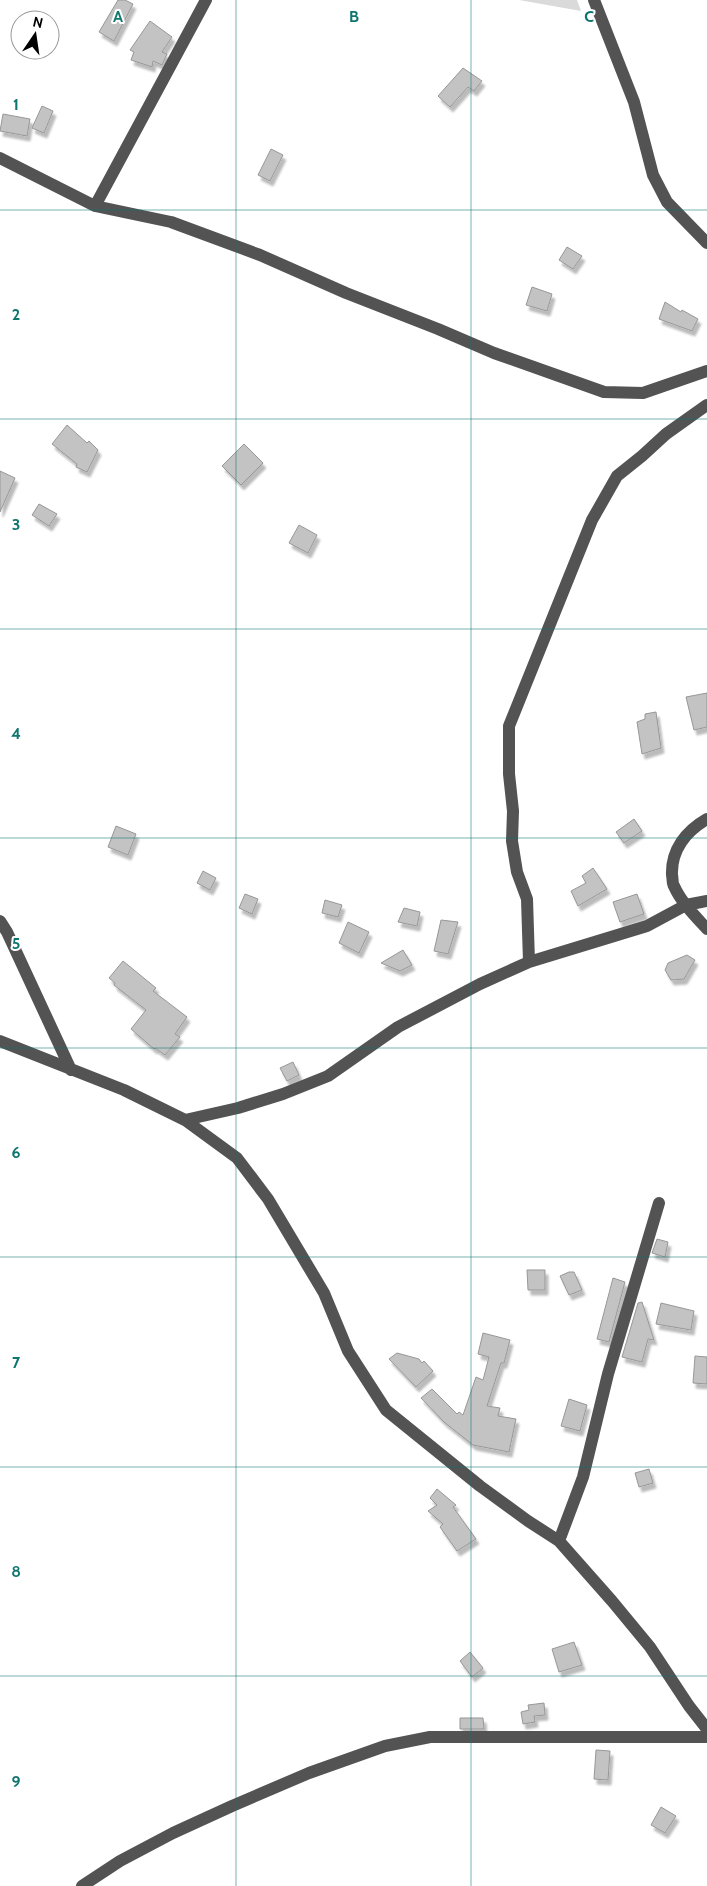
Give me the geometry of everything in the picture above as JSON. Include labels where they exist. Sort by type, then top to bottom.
[{"type":"street","points":[[95,206],[206,0]]},
{"type":"street","points":[[594,0],[634,102],[653,175],[667,202],[707,243]]},
{"type":"street","points":[[0,158],[95,206],[171,222],[260,255],[346,293],[494,353],[604,392],[643,393],[707,371]]},
{"type":"street","points":[[529,962],[527,899],[517,872],[512,840],[509,726],[592,520],[616,476],[666,434],[707,405]]},
{"type":"street","points":[[707,819],[696,826],[682,840],[672,862],[673,884],[686,905],[707,929]]},
{"type":"street","points":[[185,1120],[238,1108],[283,1094],[328,1076],[398,1028],[480,984],[529,962],[647,926],[686,905],[707,901]]},
{"type":"street","points":[[0,921],[7,932],[71,1070]]},
{"type":"street","points":[[0,1041],[124,1090],[185,1120],[237,1158],[268,1199],[324,1293],[348,1351],[386,1410],[480,1486],[559,1541],[612,1600],[650,1647],[689,1706],[707,1728]]},
{"type":"street","points":[[559,1541],[583,1477],[608,1374],[659,1202]]},
{"type":"street","points":[[82,1886],[120,1861],[182,1829],[309,1773],[385,1746],[430,1737],[707,1737]]},
{"type":"shaded area","points":[[519,0],[577,0],[581,11]]},
{"type":"building","points":[[118,0],[125,0],[133,4],[114,41],[99,32]]},
{"type":"building","points":[[150,21],[172,37],[162,52],[167,54],[162,65],[153,61],[152,67],[131,60],[134,52],[130,50]]},
{"type":"building","points":[[463,68],[482,81],[474,91],[468,87],[450,107],[438,96]]},
{"type":"building","points":[[42,106],[53,111],[44,133],[32,128]]},
{"type":"building","points":[[3,114],[30,119],[27,136],[0,131]]},
{"type":"building","points":[[271,149],[283,155],[270,181],[258,175]]},
{"type":"building","points":[[567,247],[582,256],[573,269],[559,260]]},
{"type":"building","points":[[532,287],[552,294],[547,311],[526,305]]},
{"type":"building","points":[[665,302],[681,312],[682,310],[698,319],[692,331],[659,319]]},
{"type":"building","points":[[67,425],[98,450],[87,472],[76,467],[77,464],[52,444]]},
{"type":"building","points":[[244,444],[263,463],[241,485],[222,466]]},
{"type":"building","points":[[0,471],[15,478],[0,512]]},
{"type":"building","points":[[39,504],[57,514],[49,526],[32,515]]},
{"type":"building","points":[[299,525],[317,535],[308,553],[289,543]]},
{"type":"building","points":[[707,693],[707,727],[694,730],[686,697]]},
{"type":"building","points":[[656,712],[661,748],[642,754],[637,722],[645,719],[645,714]]},
{"type":"building","points":[[634,819],[642,831],[624,843],[616,832]]},
{"type":"building","points":[[116,826],[136,834],[128,855],[108,847]]},
{"type":"building","points":[[593,868],[607,889],[578,906],[571,891],[586,883],[582,876]]},
{"type":"building","points":[[203,871],[216,878],[210,890],[197,883]]},
{"type":"building","points":[[245,894],[258,899],[252,914],[239,908]]},
{"type":"building","points":[[637,894],[644,914],[620,922],[613,902]]},
{"type":"building","points":[[325,900],[342,905],[338,917],[322,913]]},
{"type":"building","points":[[404,908],[420,912],[417,926],[398,922]]},
{"type":"building","points":[[441,920],[458,922],[448,954],[434,951]]},
{"type":"building","points":[[348,922],[369,932],[359,953],[339,943]]},
{"type":"building","points":[[403,950],[412,965],[400,971],[381,963]]},
{"type":"building","points":[[687,955],[695,960],[684,979],[671,980],[665,970],[668,963]]},
{"type":"building","points":[[123,961],[156,988],[153,991],[187,1017],[175,1034],[180,1037],[165,1055],[154,1049],[131,1029],[146,1010],[114,985],[115,983],[109,978]]},
{"type":"building","points":[[293,1062],[299,1075],[287,1081],[280,1068]]},
{"type":"building","points":[[657,1239],[668,1242],[665,1257],[652,1253]]},
{"type":"building","points":[[527,1270],[545,1270],[545,1290],[528,1290]]},
{"type":"building","points":[[574,1272],[582,1290],[569,1295],[560,1276]]},
{"type":"building","points":[[613,1278],[625,1282],[609,1342],[597,1339]]},
{"type":"building","points":[[642,1302],[654,1340],[648,1339],[642,1362],[622,1357],[638,1303]]},
{"type":"building","points":[[661,1303],[694,1311],[691,1330],[656,1324]]},
{"type":"building","points":[[483,1333],[510,1340],[504,1363],[501,1363],[487,1406],[500,1408],[498,1416],[516,1419],[509,1452],[473,1445],[444,1422],[421,1398],[432,1389],[457,1414],[459,1412],[463,1415],[476,1377],[483,1380],[489,1357],[478,1354]]},
{"type":"building","points":[[397,1353],[419,1359],[422,1363],[424,1361],[433,1371],[416,1387],[389,1359]]},
{"type":"building","points":[[695,1356],[707,1357],[707,1384],[693,1383]]},
{"type":"building","points":[[569,1399],[587,1405],[580,1431],[561,1426]]},
{"type":"building","points":[[649,1469],[653,1483],[639,1487],[635,1473]]},
{"type":"building","points":[[437,1489],[456,1505],[453,1507],[476,1539],[457,1551],[440,1527],[443,1524],[428,1511],[437,1505],[430,1498]]},
{"type":"building","points":[[574,1642],[582,1665],[559,1672],[552,1649]]},
{"type":"building","points":[[470,1652],[483,1668],[472,1677],[460,1661]]},
{"type":"building","points":[[544,1703],[545,1715],[534,1716],[535,1722],[523,1724],[521,1712],[529,1710],[528,1705]]},
{"type":"building","points":[[460,1718],[483,1718],[484,1729],[460,1729]]},
{"type":"building","points":[[596,1750],[610,1751],[608,1780],[594,1779]]},
{"type":"building","points":[[661,1807],[676,1816],[665,1833],[651,1825]]}]
